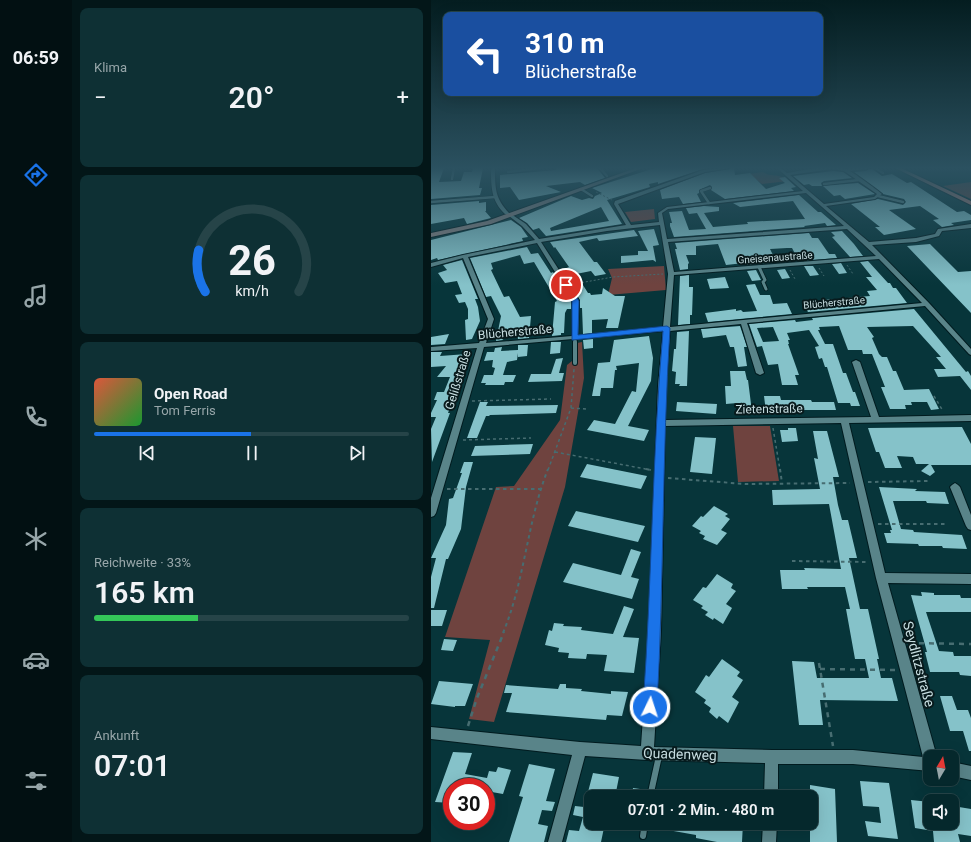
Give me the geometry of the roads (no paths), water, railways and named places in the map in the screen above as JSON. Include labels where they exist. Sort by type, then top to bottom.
[{"type":"main road","points":[[431,235],[489,222],[526,207]]},
{"type":"main road","points":[[431,232],[509,214],[528,207]]},
{"type":"street","points":[[501,207],[524,225],[538,242],[576,301],[575,338]]},
{"type":"street","points":[[619,207],[629,226]]},
{"type":"street","points":[[653,754],[662,386],[671,274],[659,213],[667,208],[674,207]]},
{"type":"street","points":[[827,207],[881,257],[927,304],[971,353]]},
{"type":"street","points":[[431,265],[465,256],[538,242],[629,226],[661,223]]},
{"type":"street","points":[[868,244],[916,240],[937,235],[940,230],[971,226]]},
{"type":"street","points":[[665,241],[848,227]]},
{"type":"street","name":"Gelißstraße","points":[[431,513],[481,346],[491,319],[465,256]]},
{"type":"street","name":"Gneisenaustraße","points":[[671,274],[881,257]]},
{"type":"street","name":"Blücherstraße","points":[[431,348],[481,346],[575,338],[927,304]]},
{"type":"street","points":[[743,321],[760,373]]},
{"type":"street","points":[[856,362],[876,419]]},
{"type":"street","name":"Zietenstraße","points":[[662,423],[971,418]]},
{"type":"street","name":"Seydlitzstraße","points":[[844,420],[881,578],[928,750]]},
{"type":"street","points":[[955,487],[971,526]]},
{"type":"street","points":[[881,578],[971,579]]},
{"type":"street","name":"Quadenweg","points":[[431,733],[580,749],[653,754],[834,757],[888,759],[923,763]]},
{"type":"street","points":[[555,842],[580,749]]},
{"type":"street","points":[[771,790],[772,757]]},
{"type":"street","points":[[959,770],[971,773]]},
{"type":"street","points":[[769,842],[770,830]]},
{"type":"lane","points":[[759,267],[765,280],[763,282],[766,289]]},
{"type":"lane","points":[[575,338],[575,363]]},
{"type":"lane","points":[[650,790],[653,754]]},
{"type":"lane","points":[[643,836],[644,830]]}]
